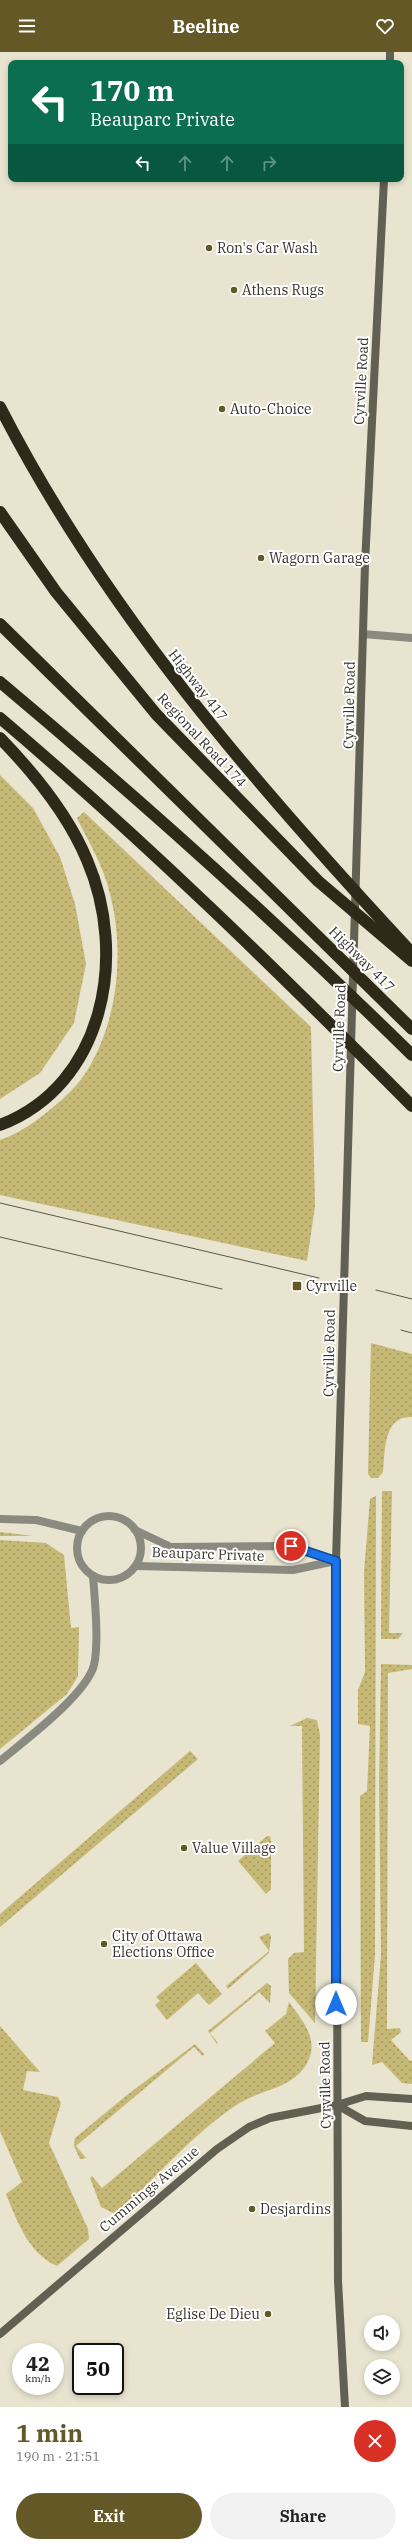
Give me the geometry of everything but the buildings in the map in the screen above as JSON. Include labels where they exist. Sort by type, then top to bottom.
[{"type":"highway","name":"Highway 417","points":[[0,407],[39,478],[75,538],[159,660],[252,775],[412,953]]},
{"type":"highway","name":"Regional Road 174","points":[[0,512],[69,608],[156,714],[318,881],[412,961]]},
{"type":"highway","name":"Highway 417","points":[[0,624],[412,1029]]},
{"type":"highway","points":[[0,682],[156,815],[323,967],[412,1055]]},
{"type":"highway","points":[[0,718],[80,786],[189,885],[412,1106]]},
{"type":"highway","points":[[0,738],[38,781],[78,841],[95,883],[105,928],[107,950],[107,975],[98,1018],[91,1037],[80,1057],[59,1086],[47,1097],[30,1110],[0,1125]]},
{"type":"main road","name":"Cyrville Road","points":[[345,2407],[338,2280],[336,1561],[343,1338],[343,1259],[350,1101],[363,634],[384,182]]},
{"type":"main road","name":"Cummings Avenue","points":[[0,2334],[216,2149],[249,2127],[270,2118],[337,2105],[366,2096],[412,2099]]},
{"type":"main road","points":[[337,2105],[365,2121],[412,2126]]},
{"type":"street","points":[[363,634],[412,638]]},
{"type":"street","points":[[102,1517],[114,1517],[126,1521],[135,1530],[140,1542],[140,1554],[136,1566],[127,1574],[116,1580],[104,1580],[93,1576],[83,1567],[78,1555],[77,1543],[82,1531],[90,1522],[102,1517]]},
{"type":"street","points":[[0,1518],[36,1520],[82,1531]]},
{"type":"street","name":"Beauparc Private","points":[[135,1530],[171,1547],[291,1546],[336,1561]]},
{"type":"street","name":"Beauparc Private","points":[[136,1566],[293,1570],[336,1561]]},
{"type":"street","points":[[0,1761],[73,1698],[94,1666],[95,1608],[93,1576]]},
{"type":"shaded area","points":[[0,775],[33,808],[60,857],[75,904],[86,964],[74,1023],[40,1073],[0,1099]]},
{"type":"shaded area","points":[[84,812],[311,1027],[315,1206],[307,1261],[0,1195],[0,1140],[27,1127],[51,1109],[76,1086],[88,1069],[107,1028],[116,982],[118,959],[117,935],[114,912],[103,871],[77,818]]},
{"type":"shaded area","points":[[371,1343],[412,1354],[412,1417],[403,1418],[396,1422],[391,1429],[385,1446],[383,1472],[378,1478],[371,1478],[368,1474]]},
{"type":"shaded area","points":[[382,1491],[392,1491],[389,1633],[403,1633],[398,1639],[381,1639]]},
{"type":"shaded area","points":[[376,1496],[375,1955],[368,2042],[361,2042],[360,1796],[367,1791],[370,1726],[358,1724],[358,1690],[365,1672],[364,1572],[370,1499]]},
{"type":"shaded area","points":[[0,1532],[33,1536],[0,1536]]},
{"type":"shaded area","points":[[0,1540],[46,1543],[64,1555],[71,1628],[79,1627],[78,1676],[67,1694],[0,1749]]},
{"type":"shaded area","points":[[381,1664],[412,1665],[412,1669],[388,1673],[387,2029],[400,2028],[401,2032],[391,2040],[410,2061],[412,2060],[412,2084],[402,2083],[382,2062],[372,2065],[381,1955],[379,1784]]},
{"type":"shaded area","points":[[307,1718],[317,1720],[320,1735],[315,2023],[289,1993],[288,1959],[294,1953],[304,1952],[302,1726],[290,1726]]},
{"type":"shaded area","points":[[190,1751],[198,1759],[0,1927],[0,1914]]},
{"type":"shaded area","points":[[267,1836],[270,1836],[271,1841],[271,1889],[266,1894],[238,1861]]},
{"type":"shaded area","points":[[269,1933],[271,1937],[269,1953],[228,1989],[226,1986],[269,1951],[259,1937]]},
{"type":"shaded area","points":[[196,1963],[222,1994],[209,2005],[198,1993],[167,2020],[155,2005],[160,2001],[156,1997]]},
{"type":"shaded area","points":[[267,1983],[271,1986],[270,2003],[259,1992],[210,2033],[218,2043],[217,2044],[208,2031]]},
{"type":"shaded area","points":[[289,2002],[303,2022],[310,2036],[311,2051],[309,2059],[303,2069],[286,2083],[245,2100],[219,2118],[174,2158],[117,2215],[101,2207],[90,2178],[92,2176],[102,2188],[275,2043],[265,2031],[286,2014]]},
{"type":"shaded area","points":[[0,2026],[40,2072],[27,2071],[23,2090],[58,2097],[61,2103],[49,2143],[88,2229],[89,2239],[57,2266],[47,2261],[31,2245],[25,2236],[6,2194],[22,2182],[0,2131]]},
{"type":"shaded area","points":[[195,2044],[204,2054],[203,2056],[194,2047],[76,2146],[86,2158],[80,2159],[74,2146],[75,2138],[127,2095]]},
{"type":"tram line","points":[[0,1203],[319,1278]]},
{"type":"tram line","points":[[0,1237],[222,1289]]},
{"type":"tram line","points":[[376,1290],[412,1299]]},
{"type":"tram line","points":[[401,1330],[412,1333]]},
{"type":"place","name":"Ron's Car Wash","points":[[209,248]]},
{"type":"place","name":"Athens Rugs","points":[[234,290]]},
{"type":"place","name":"Auto-Choice","points":[[222,409]]},
{"type":"place","name":"Wagorn Garage","points":[[261,558]]},
{"type":"place","name":"Cyrville","points":[[297,1286]]},
{"type":"place","name":"Value Village","points":[[184,1848]]},
{"type":"place","name":"City of Ottawa Elections Office","points":[[104,1944]]},
{"type":"place","name":"Desjardins","points":[[252,2209]]},
{"type":"place","name":"Eglise De Dieu","points":[[268,2314]]},
{"type":"route","points":[[291,1546],[336,1561],[336,2004]]}]
